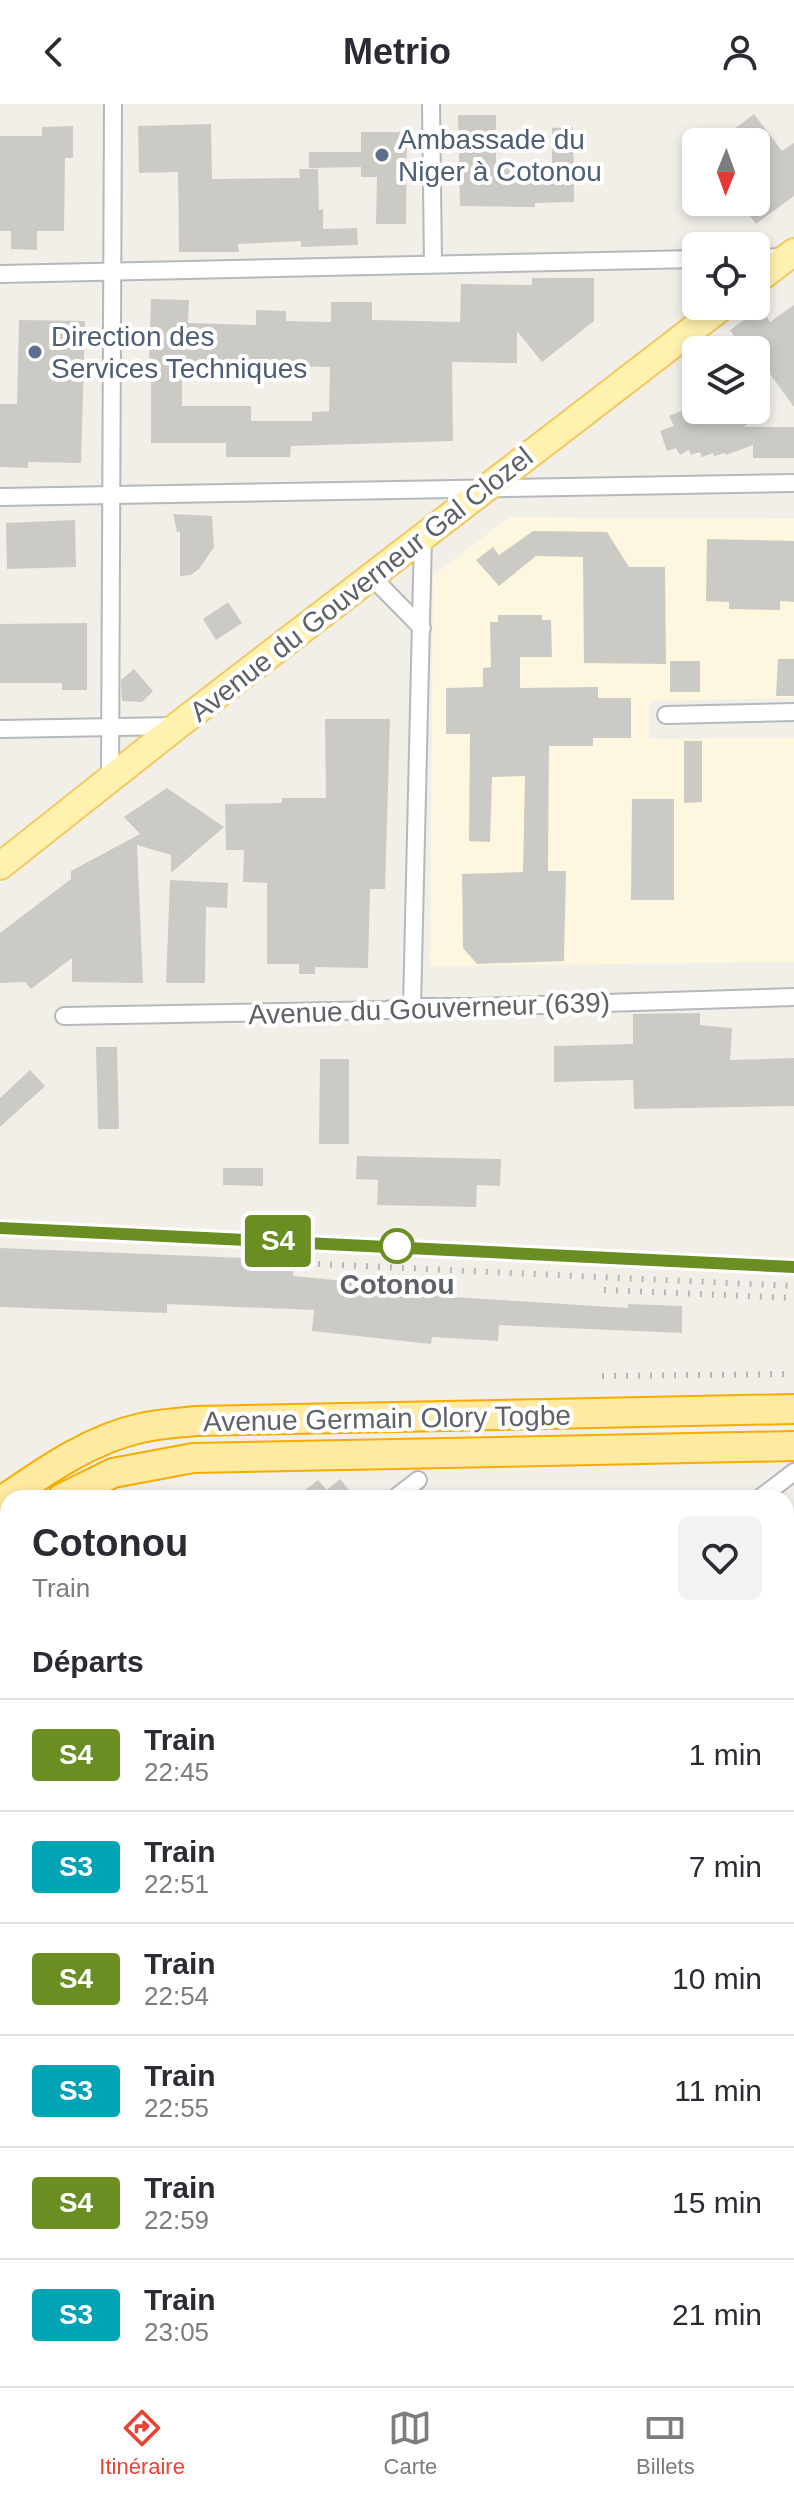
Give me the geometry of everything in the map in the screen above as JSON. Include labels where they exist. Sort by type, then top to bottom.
[{"type":"highway","name":"Avenue Germain Olory Togbe","points":[[18,1490],[74,1454],[115,1436],[168,1425],[212,1421],[794,1409]]},
{"type":"highway","name":"Avenue Germain Olory Togbe","points":[[78,1490],[113,1473],[193,1458],[794,1446]]},
{"type":"main road","points":[[770,271],[792,256]]},
{"type":"main road","name":"Avenue du Gouverneur Gal Clozel","points":[[0,866],[705,320]]},
{"type":"street","points":[[110,779],[113,104]]},
{"type":"street","points":[[431,104],[433,264]]},
{"type":"street","points":[[770,257],[792,256]]},
{"type":"street","points":[[0,274],[682,259]]},
{"type":"street","points":[[0,497],[794,483]]},
{"type":"street","points":[[412,1007],[423,536]]},
{"type":"street","points":[[371,576],[422,628]]},
{"type":"street","points":[[666,715],[794,712]]},
{"type":"street","points":[[0,729],[177,726]]},
{"type":"street","name":"Avenue du Gouverneur (639)","points":[[64,1016],[794,997]]},
{"type":"street","points":[[770,1490],[794,1472]]},
{"type":"street","points":[[405,1490],[418,1480]]},
{"type":"shaded area","points":[[509,517],[794,519],[794,698],[650,701],[649,739],[794,738],[794,962],[430,966],[433,576]]},
{"type":"building","points":[[754,114],[765,128],[736,128]]},
{"type":"building","points":[[458,115],[496,115],[496,167],[552,168],[552,128],[573,127],[574,202],[535,203],[535,207],[460,206]]},
{"type":"building","points":[[211,124],[212,179],[300,178],[299,169],[318,169],[319,210],[323,209],[323,229],[357,228],[358,245],[301,247],[301,241],[238,244],[239,252],[179,252],[178,172],[139,173],[138,126]]},
{"type":"building","points":[[73,126],[73,158],[65,158],[64,231],[37,231],[37,250],[11,249],[11,231],[0,231],[0,136],[42,136],[42,127]]},
{"type":"building","points":[[361,132],[407,132],[406,224],[376,224],[377,177],[361,177],[361,167],[309,168],[309,152],[361,152]]},
{"type":"building","points":[[770,135],[782,151],[794,143],[794,196],[770,214]]},
{"type":"building","points":[[750,216],[767,216],[756,224]]},
{"type":"building","points":[[532,278],[594,278],[594,321],[542,362],[517,331],[517,363],[452,362],[453,441],[291,446],[290,457],[226,457],[226,443],[151,443],[151,299],[189,300],[188,323],[256,325],[256,310],[286,311],[286,321],[331,322],[331,302],[372,302],[372,320],[460,322],[461,284],[532,285]],"holes":[[[182,364],[330,367],[329,411],[312,412],[312,421],[251,421],[251,406],[182,406]]]},
{"type":"building","points":[[794,305],[794,407],[770,374],[770,336],[734,336],[730,330],[744,320],[770,322]]},
{"type":"building","points":[[19,320],[85,321],[81,463],[28,462],[28,468],[0,467],[0,404],[17,404]]},
{"type":"building","points":[[682,411],[682,424],[794,427],[794,458],[753,458],[753,445],[726,455],[714,456],[713,453],[702,457],[700,452],[691,455],[689,450],[680,455],[676,448],[667,451],[660,431],[674,426],[669,416]]},
{"type":"building","points":[[173,514],[212,516],[214,547],[191,575],[180,576],[180,532],[177,532]]},
{"type":"building","points":[[75,520],[76,567],[7,569],[6,523]]},
{"type":"building","points":[[533,531],[607,532],[629,567],[665,567],[666,664],[584,663],[583,557],[536,556],[499,586],[476,560],[493,547],[499,555]]},
{"type":"building","points":[[707,539],[794,541],[794,602],[780,601],[780,610],[729,609],[729,602],[706,601]]},
{"type":"building","points":[[228,602],[242,623],[216,640],[203,619]]},
{"type":"building","points":[[498,615],[542,615],[542,620],[551,620],[552,657],[520,657],[520,688],[598,687],[598,698],[631,698],[631,738],[593,738],[593,746],[549,746],[548,871],[566,871],[564,961],[477,964],[463,948],[462,874],[523,872],[525,776],[492,777],[490,842],[469,841],[470,734],[446,734],[446,688],[483,687],[483,668],[491,667],[490,622],[498,622]]},
{"type":"building","points":[[87,623],[87,690],[62,690],[62,683],[0,683],[0,624]]},
{"type":"building","points":[[778,659],[794,659],[794,696],[776,696]]},
{"type":"building","points":[[670,661],[700,661],[700,692],[670,692]]},
{"type":"building","points":[[134,669],[153,691],[142,702],[122,701],[121,680]]},
{"type":"building","points":[[325,719],[390,719],[385,889],[370,889],[368,968],[315,967],[315,974],[299,974],[299,964],[267,964],[267,883],[243,882],[244,850],[226,850],[225,804],[282,803],[282,798],[326,798]]},
{"type":"building","points":[[684,741],[702,741],[702,802],[684,803]]},
{"type":"building","points":[[167,788],[224,827],[171,873],[171,855],[137,845],[143,983],[72,982],[72,958],[31,989],[25,982],[0,983],[0,933],[71,879],[71,871],[140,834],[124,817]]},
{"type":"building","points":[[632,799],[674,799],[674,900],[631,900]]},
{"type":"building","points":[[170,880],[228,883],[227,908],[206,907],[205,983],[166,983]]},
{"type":"building","points":[[700,1013],[700,1025],[732,1028],[730,1060],[794,1058],[794,1106],[634,1109],[633,1080],[554,1082],[554,1046],[633,1044],[633,1014]]},
{"type":"building","points":[[96,1047],[117,1047],[119,1129],[98,1129]]},
{"type":"building","points":[[320,1059],[349,1059],[349,1144],[319,1144]]},
{"type":"building","points":[[30,1070],[45,1086],[0,1127],[0,1098]]},
{"type":"building","points":[[357,1156],[501,1159],[500,1186],[477,1185],[476,1207],[377,1205],[378,1180],[356,1179]]},
{"type":"building","points":[[223,1168],[263,1168],[263,1186],[223,1185]]},
{"type":"building","points":[[0,1248],[294,1260],[293,1276],[386,1285],[439,1293],[438,1296],[628,1308],[628,1304],[682,1306],[682,1333],[499,1325],[498,1341],[432,1337],[431,1344],[312,1331],[314,1310],[167,1304],[167,1313],[0,1307]]},
{"type":"building","points":[[340,1479],[349,1490],[327,1490]]},
{"type":"building","points":[[318,1480],[327,1490],[305,1490]]},
{"type":"railway","points":[[0,1228],[794,1267]]},
{"type":"railway","points":[[318,1264],[794,1286]]},
{"type":"railway","points":[[604,1290],[794,1298]]},
{"type":"railway","points":[[602,1376],[794,1374]]},
{"type":"train","name":"S4","points":[[0,1228],[794,1267]]},
{"type":"place","name":"Ambassade du Niger à Cotonou","points":[[382,155]]},
{"type":"place","name":"Direction des Services Techniques","points":[[35,352]]},
{"type":"place","name":"Cotonou","points":[[397,1246]]}]
